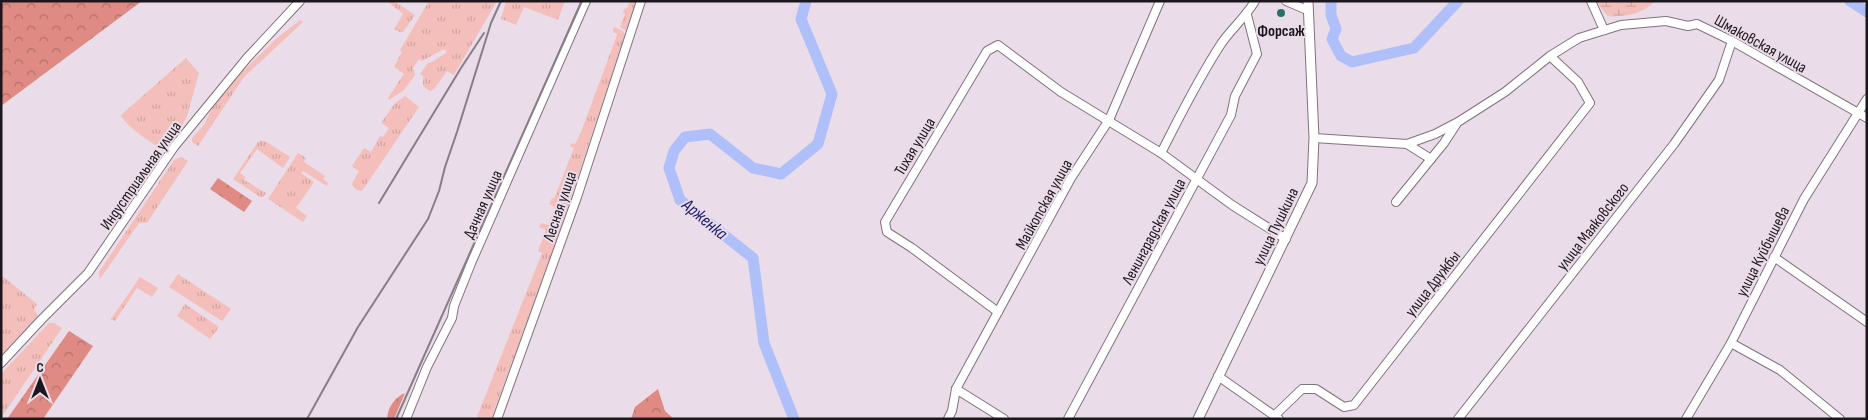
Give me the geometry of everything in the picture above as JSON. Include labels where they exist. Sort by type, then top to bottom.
[{"type":"main road","name":"улица Пушкина","points":[[1198,419],[1312,183],[1314,138],[1307,6]]},
{"type":"street","name":"Индустриальная улица","points":[[1,363],[88,273],[174,148],[247,58],[300,1]]},
{"type":"street","name":"Дачная улица","points":[[406,419],[427,367],[452,318],[454,306],[472,261],[586,1]]},
{"type":"street","name":"Лесная улица","points":[[497,419],[577,197],[641,1]]},
{"type":"street","name":"Майкопская улица","points":[[948,419],[952,411],[956,389],[1071,178],[1109,120],[1160,1]]},
{"type":"street","points":[[1162,154],[1199,78],[1223,41],[1247,15],[1255,1]]},
{"type":"street","points":[[1286,1],[1307,6]]},
{"type":"street","points":[[1591,1],[1604,30]]},
{"type":"street","name":"Ленинградская улица","points":[[1068,419],[1231,115],[1235,96],[1257,54],[1247,15]]},
{"type":"street","name":"Шмаковская улица","points":[[1314,138],[1406,144],[1435,134],[1458,122],[1505,92],[1550,56],[1579,38],[1621,25],[1666,21],[1688,26],[1697,24],[1732,41],[1867,118]]},
{"type":"street","name":"улица Маяковского","points":[[1458,419],[1674,144],[1719,80],[1732,41]]},
{"type":"street","name":"Тихая улица","points":[[998,312],[912,248],[887,232],[885,222],[987,51],[998,45],[1062,92],[1109,120]]},
{"type":"street","name":"улица Дружбы","points":[[1277,417],[1302,389],[1316,389],[1344,406],[1354,405],[1590,103],[1578,82],[1550,56]]},
{"type":"street","name":"улица Куйбышева","points":[[1686,419],[1730,343],[1804,199],[1867,99]]},
{"type":"street","points":[[1109,120],[1162,154],[1232,205],[1286,239]]},
{"type":"street","name":"Шмаковская улица","points":[[1396,202],[1432,159],[1458,122]]},
{"type":"street","points":[[1406,144],[1432,159]]},
{"type":"street","points":[[1774,257],[1867,322]]},
{"type":"street","points":[[1730,343],[1780,370],[1840,419]]},
{"type":"street","points":[[1218,376],[1277,417]]},
{"type":"street","points":[[956,389],[1004,419]]},
{"type":"green space","points":[[1,1],[142,1],[1,106]]},
{"type":"green space","points":[[387,1],[394,1],[415,15],[403,32],[394,29],[403,14]]},
{"type":"green space","points":[[429,1],[497,1],[454,75],[447,71],[434,89],[430,91],[423,86],[423,76],[420,74],[428,63],[447,52],[444,49],[422,61],[419,59],[413,68],[415,75],[404,90],[389,100],[388,98],[404,74],[394,67],[402,52],[400,50]]},
{"type":"green space","points":[[506,1],[565,1],[558,20],[524,7],[516,25],[501,19]]},
{"type":"green space","points":[[630,1],[636,1],[628,27],[625,30],[620,27],[625,14],[623,13],[624,9],[627,8]]},
{"type":"green space","points":[[1597,1],[1655,1],[1639,12],[1608,16]]},
{"type":"green space","points":[[300,20],[303,22],[244,77],[198,146],[192,142],[192,138],[203,126],[214,105],[233,81],[277,38]]},
{"type":"green space","points":[[614,27],[623,31],[625,35],[550,260],[491,419],[476,419],[542,253],[538,251],[546,230],[539,227],[541,223],[548,225],[555,207],[549,204],[552,198],[554,199],[574,148],[570,146],[571,143],[575,144],[581,132],[616,38],[617,34],[613,32]]},
{"type":"green space","points":[[186,58],[199,73],[187,116],[181,128],[166,148],[158,146],[126,123],[121,115]]},
{"type":"green space","points":[[405,96],[419,107],[362,191],[357,190],[352,184],[359,171],[352,166],[364,148],[371,152],[380,136],[383,137],[389,128],[381,123],[395,103]]},
{"type":"green space","points":[[265,141],[290,157],[283,168],[257,149],[240,173],[245,177],[244,180],[266,193],[263,197],[260,197],[233,179],[258,142]]},
{"type":"green space","points":[[298,153],[306,158],[304,162],[325,176],[323,179],[328,183],[327,186],[303,171],[301,173],[314,182],[296,208],[307,216],[303,222],[268,199]]},
{"type":"green space","points":[[181,157],[188,161],[147,223],[139,223],[100,279],[99,272],[174,160]]},
{"type":"green space","points":[[218,178],[252,201],[244,212],[210,189]]},
{"type":"green space","points":[[178,274],[231,309],[222,321],[169,287]]},
{"type":"green space","points":[[1,275],[37,304],[34,309],[38,316],[1,357]]},
{"type":"green space","points":[[140,277],[158,288],[152,297],[137,288],[115,321],[111,319]]},
{"type":"green space","points":[[185,304],[219,327],[210,339],[177,316]]},
{"type":"green space","points":[[49,323],[54,323],[62,328],[1,418],[1,374]]},
{"type":"green space","points":[[69,331],[93,346],[43,419],[7,419]]},
{"type":"green space","points":[[658,389],[665,411],[674,419],[631,419],[635,407]]},
{"type":"green space","points":[[405,393],[394,419],[387,419],[392,403]]},
{"type":"waterway","name":"Арженка","points":[[794,419],[764,343],[753,258],[680,200],[669,168],[674,151],[685,137],[710,134],[753,168],[781,174],[818,144],[832,94],[801,19],[806,1]]},
{"type":"waterway","name":"Арженка","points":[[1331,1],[1331,15],[1336,29],[1332,39],[1341,56],[1352,62],[1414,48],[1458,1]]},
{"type":"waterway","name":"Арженка","points":[[1850,1],[1867,12]]},
{"type":"railway","points":[[307,419],[358,327],[428,219],[439,191],[491,23],[501,1]]},
{"type":"railway","points":[[396,419],[582,1]]},
{"type":"railway","points":[[379,203],[484,33]]},
{"type":"place","name":"Форсаж","points":[[1281,13]]}]
